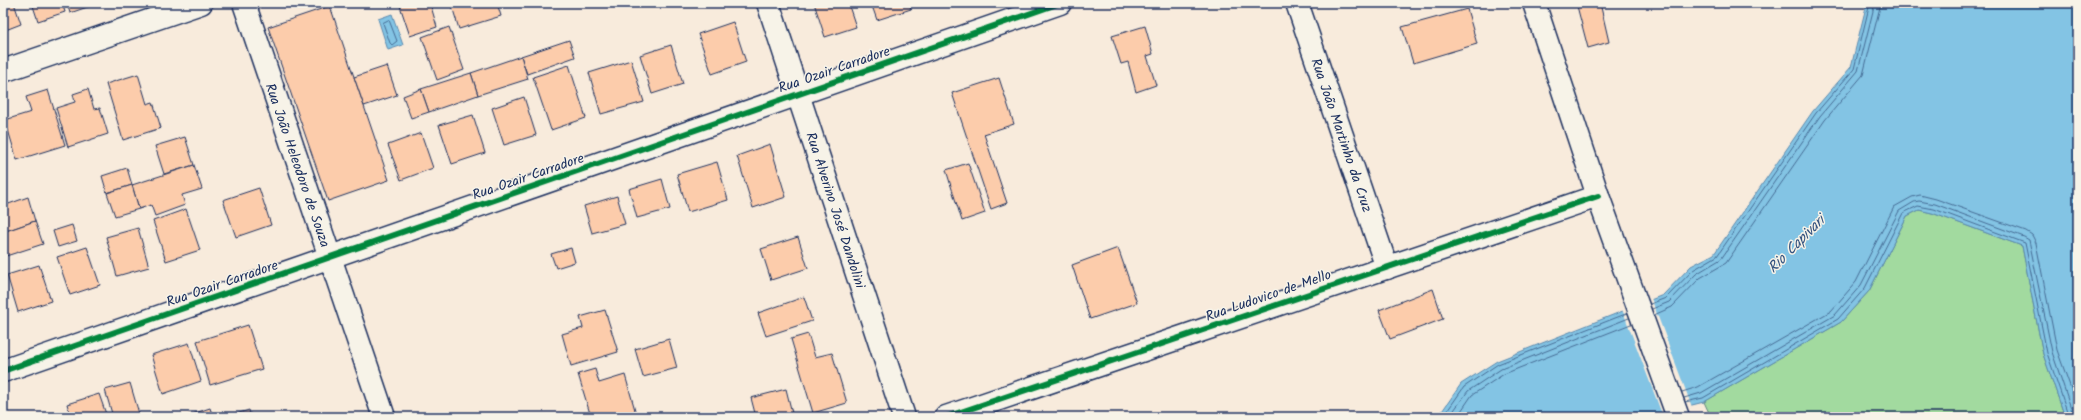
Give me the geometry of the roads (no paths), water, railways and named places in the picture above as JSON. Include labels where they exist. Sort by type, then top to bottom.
[{"type":"street","points":[[3,71],[201,3]]},
{"type":"street","name":"Rua João Heleodoro de Souza","points":[[244,3],[384,417]]},
{"type":"street","name":"Rua Alverino José Dandolini","points":[[768,3],[904,417]]},
{"type":"street","name":"Rua Ozair Carradore","points":[[3,371],[1060,3]]},
{"type":"street","name":"Rua João Martinho da Cruz","points":[[1297,3],[1387,268]]},
{"type":"street","points":[[1534,3],[1598,196],[1678,417]]},
{"type":"street","name":"Rua Ludovico de Mello","points":[[946,417],[1598,196]]},
{"type":"water","name":"Rio Capivari","points":[[1867,3],[2078,3],[2078,417],[2065,417],[2043,354],[2022,246],[1932,213],[1919,210],[1907,216],[1869,291],[1841,322],[1704,402],[1644,417],[1438,417],[1461,384],[1497,361],[1663,295],[1691,266],[1714,254],[1813,111],[1851,67]]},
{"type":"water","points":[[392,14],[403,45],[388,50],[378,19]]}]
